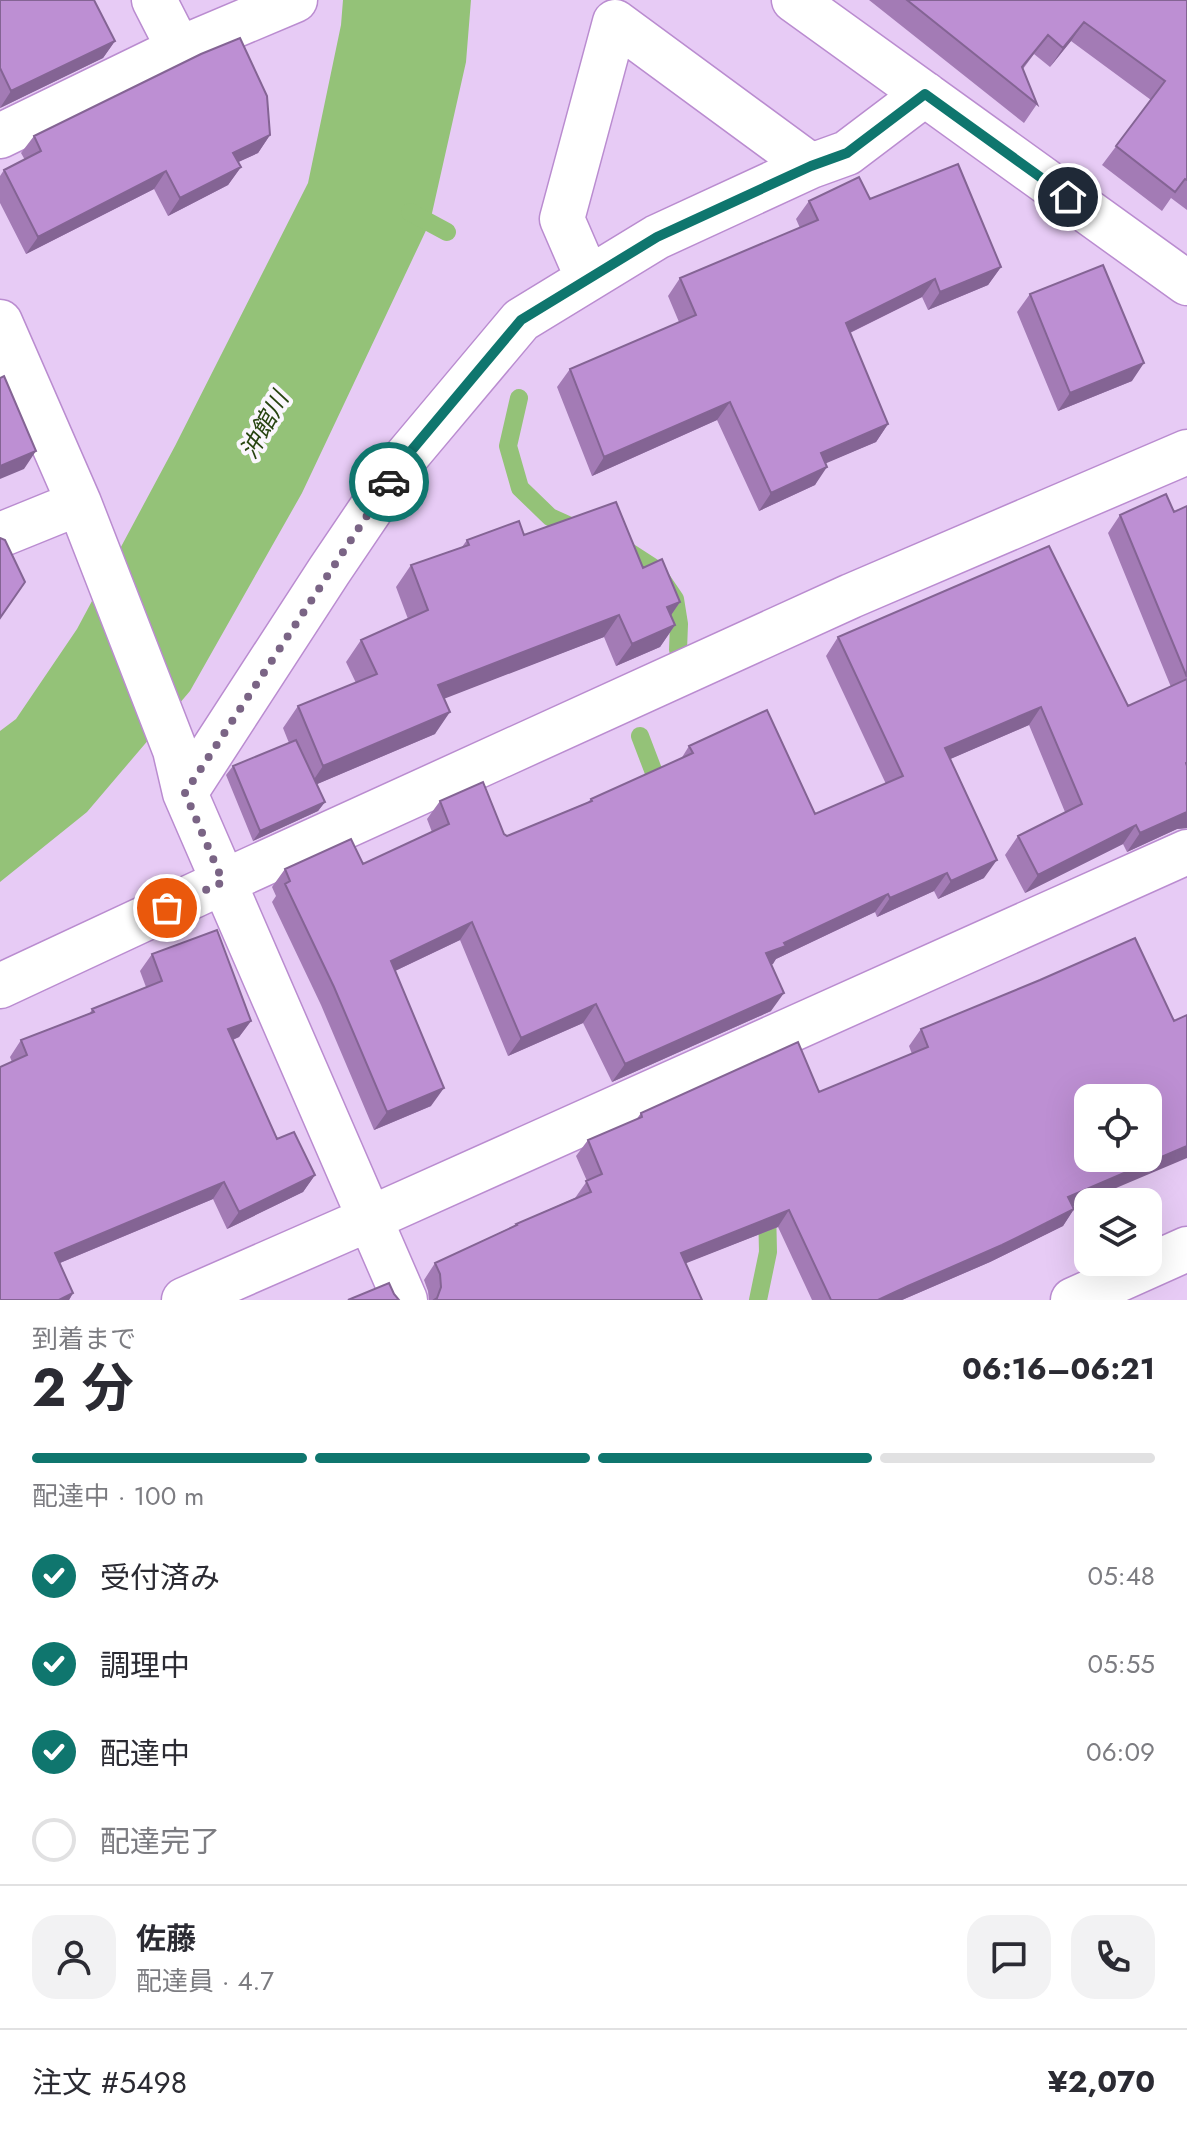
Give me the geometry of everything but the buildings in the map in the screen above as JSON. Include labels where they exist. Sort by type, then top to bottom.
[{"type":"street","points":[[154,0],[179,49]]},
{"type":"street","points":[[0,136],[179,49],[295,0]]},
{"type":"street","points":[[794,0],[1187,283]]},
{"type":"street","points":[[588,279],[562,219],[615,22],[811,166]]},
{"type":"street","points":[[185,793],[406,457],[521,320],[657,237],[811,166],[847,153],[925,94]]},
{"type":"street","points":[[0,322],[86,523],[175,750],[185,793],[405,1300]]},
{"type":"street","points":[[0,986],[851,596],[1187,452]]},
{"type":"street","points":[[0,535],[86,523]]},
{"type":"street","points":[[184,1300],[1187,852]]},
{"type":"street","points":[[1073,1300],[1187,1249]]},
{"type":"water","name":"沖館川","points":[[343,0],[471,0],[466,62],[430,222],[302,493],[190,691],[87,812],[0,882],[0,731],[16,719],[77,629],[175,446],[308,183],[341,25]]},
{"type":"waterway","points":[[410,212],[447,232]]},
{"type":"waterway","points":[[519,398],[508,446],[520,488],[550,517],[581,531]]},
{"type":"waterway","points":[[620,546],[654,568],[675,599],[679,624],[678,650]]},
{"type":"waterway","points":[[640,736],[661,791]]},
{"type":"waterway","points":[[758,1300],[768,1252],[767,1208]]},
{"type":"way so far","points":[[167,908],[223,882],[185,793],[389,482]]},
{"type":"route","points":[[389,482],[406,457],[521,320],[657,237],[811,166],[847,153],[925,94],[1068,197]]}]
